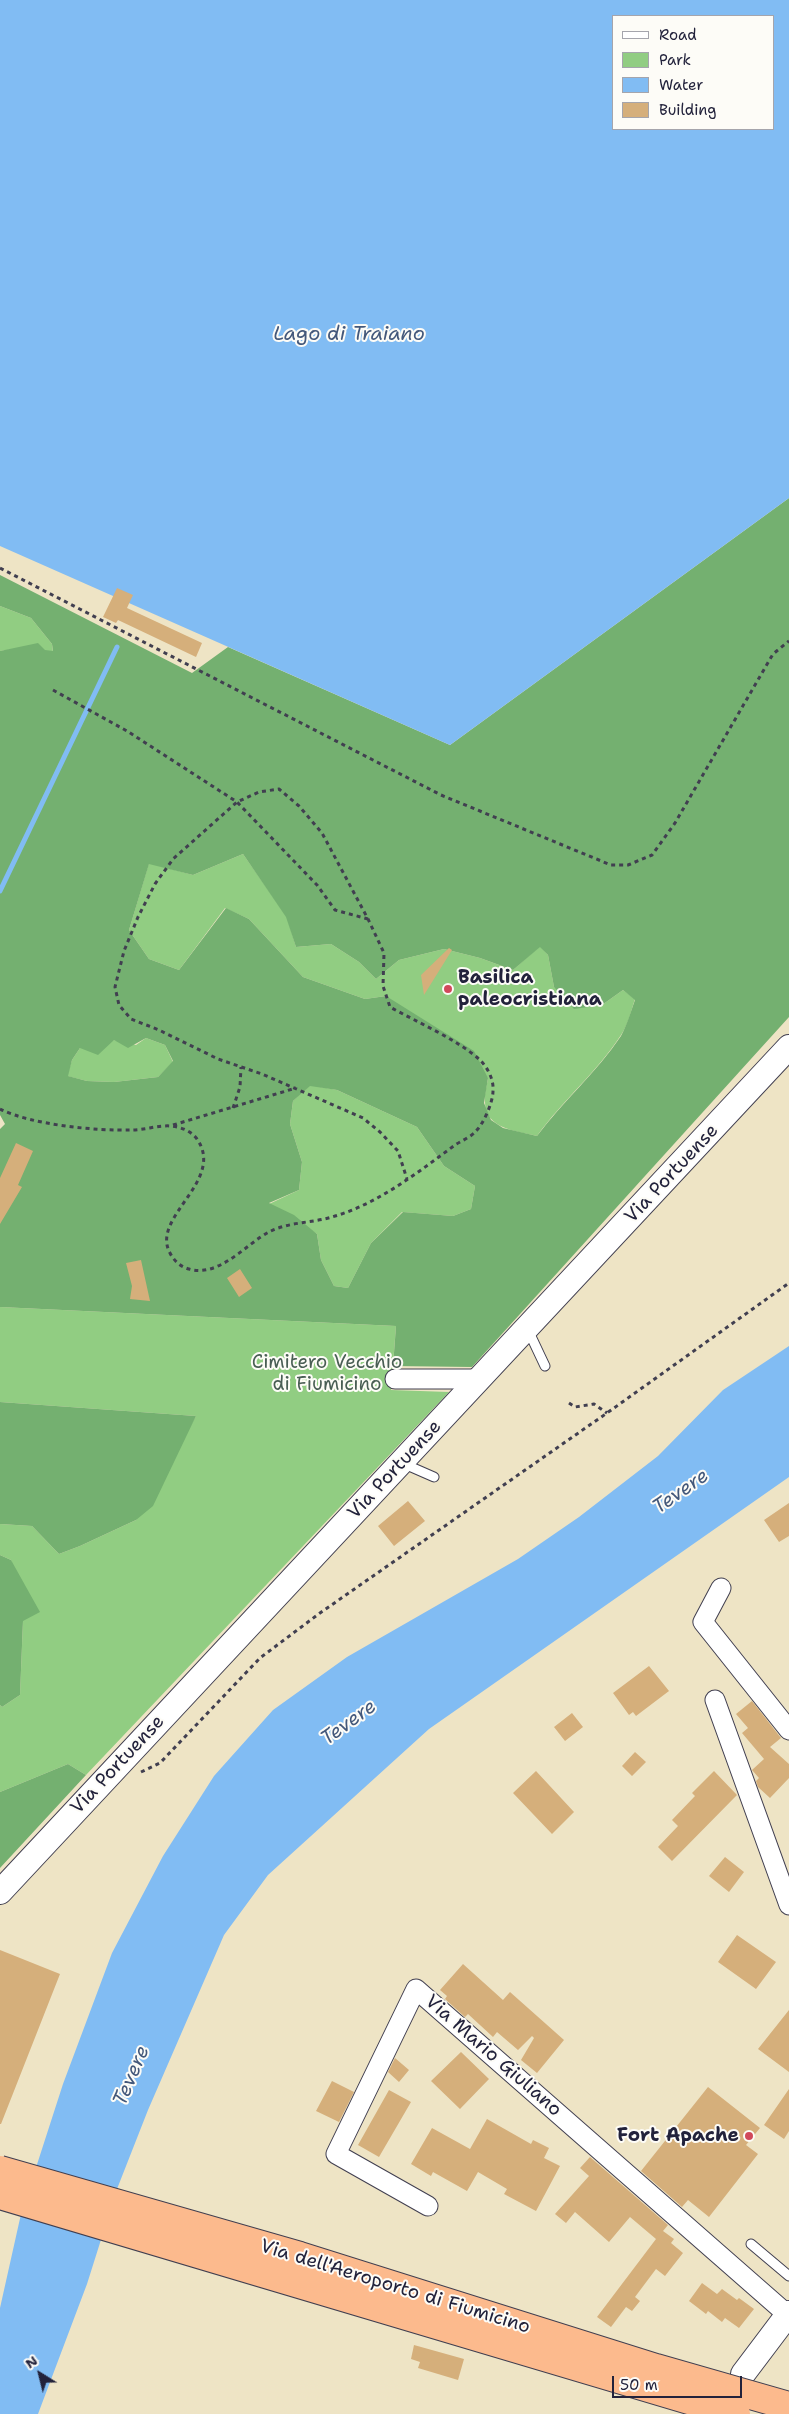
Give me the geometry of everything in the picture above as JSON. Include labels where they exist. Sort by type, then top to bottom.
[{"type":"main road","name":"Via dell'Aeroporto di Fiumicino","points":[[0,2170],[300,2256],[656,2368],[789,2406]]},
{"type":"main road","name":"Via dell'Aeroporto di Fiumicino","points":[[0,2195],[736,2414]]},
{"type":"street","name":"Via Portuense","points":[[0,1892],[789,1047]]},
{"type":"street","points":[[395,1379],[480,1379]]},
{"type":"street","points":[[721,1588],[703,1622],[789,1730]]},
{"type":"street","points":[[715,1700],[789,1905]]},
{"type":"street","name":"Via Mario Giuliano","points":[[428,2206],[336,2154],[416,1989],[788,2314]]},
{"type":"street","points":[[743,2374],[788,2314]]},
{"type":"lane","points":[[527,1329],[545,1366]]},
{"type":"lane","points":[[402,1462],[434,1478]]},
{"type":"lane","points":[[751,2244],[789,2276]]},
{"type":"path","points":[[0,568],[441,794],[611,865],[628,865],[652,855],[676,823],[774,654],[789,641]]},
{"type":"path","points":[[53,690],[127,731],[237,802],[317,885],[335,910],[368,919]]},
{"type":"path","points":[[170,1126],[189,1132],[197,1139],[203,1158],[202,1169],[190,1197],[171,1221],[167,1230],[166,1240],[172,1258],[188,1269],[208,1269],[233,1258],[267,1232],[282,1226],[332,1217],[365,1206],[407,1179],[476,1131],[488,1107],[493,1091],[490,1072],[480,1060],[390,1007],[383,986],[384,953],[368,919],[322,833],[299,806],[279,789],[259,792],[237,802],[174,859],[155,884],[138,917],[124,951],[115,987],[119,1005],[131,1019],[159,1030],[218,1059],[296,1088],[363,1118],[398,1151],[407,1179]]},
{"type":"path","points":[[233,1108],[240,1087],[241,1067]]},
{"type":"path","points":[[0,1109],[12,1115],[85,1129],[133,1130],[170,1126],[296,1088]]},
{"type":"path","points":[[142,1771],[160,1763],[260,1658],[320,1613],[607,1413],[789,1283]]},
{"type":"path","points":[[569,1403],[575,1407],[594,1404],[607,1413]]},
{"type":"green space","points":[[789,498],[789,1017],[472,1367],[393,1366],[396,1326],[0,1307],[0,1129],[5,1124],[0,1115],[0,651],[38,643],[45,650],[53,651],[52,644],[31,618],[0,606],[0,575],[192,673],[228,647],[450,745]],"holes":[[[243,854],[286,917],[296,947],[331,944],[359,962],[376,979],[399,960],[444,949],[480,958],[513,970],[540,947],[548,955],[554,987],[574,1009],[602,1005],[623,990],[635,1000],[623,1032],[612,1049],[537,1136],[503,1128],[491,1120],[484,1103],[488,1078],[474,1051],[386,996],[365,999],[303,977],[249,919],[226,908],[179,970],[149,959],[129,930],[149,864],[193,875]],[[146,1038],[165,1045],[173,1061],[158,1077],[114,1082],[87,1081],[68,1076],[72,1060],[80,1048],[98,1055],[114,1040],[128,1048]],[[310,1086],[337,1090],[417,1127],[444,1166],[475,1186],[471,1209],[453,1216],[403,1212],[371,1243],[348,1288],[334,1286],[321,1260],[317,1234],[294,1215],[269,1203],[299,1190],[302,1162],[290,1124],[293,1101]]]},
{"type":"green space","points":[[0,606],[31,618],[52,644],[53,652],[15,649],[0,651]]},
{"type":"green space","points":[[243,854],[287,917],[296,947],[331,944],[359,962],[376,979],[399,960],[444,949],[480,958],[513,970],[540,946],[548,955],[554,987],[602,1005],[623,990],[635,999],[626,1027],[612,1049],[537,1136],[504,1127],[490,1118],[486,1111],[485,1096],[488,1078],[386,996],[365,999],[303,977],[249,919],[225,908],[179,970],[149,959],[129,930],[149,863],[193,875]]},
{"type":"green space","points":[[146,1038],[165,1045],[173,1062],[158,1077],[114,1082],[87,1081],[67,1076],[72,1060],[80,1048],[114,1040],[136,1045]]},
{"type":"green space","points":[[310,1085],[337,1090],[417,1127],[444,1166],[475,1186],[471,1209],[453,1216],[402,1212],[371,1243],[348,1288],[334,1286],[321,1260],[317,1234],[269,1204],[299,1190],[302,1162],[290,1124],[293,1101]]},
{"type":"green space","name":"Cimitero Vecchio di Fiumicino","points":[[0,1307],[396,1326],[391,1390],[449,1392],[86,1775],[68,1764],[0,1792],[0,1705],[2,1707],[20,1695],[23,1621],[11,1560],[0,1555],[0,1524],[32,1526],[59,1554],[136,1520],[196,1416],[0,1402]]},
{"type":"green space","points":[[0,1402],[196,1416],[153,1506],[136,1520],[59,1554],[32,1526],[0,1524]]},
{"type":"green space","points":[[0,1555],[11,1560],[40,1612],[23,1621],[20,1695],[2,1707],[0,1705]]},
{"type":"green space","points":[[68,1764],[86,1775],[0,1868],[0,1792]]},
{"type":"water","name":"Lago di Traiano","points":[[0,0],[789,0],[789,498],[450,745],[0,546]]},
{"type":"water","name":"Tevere","points":[[789,1346],[789,1477],[429,1729],[268,1875],[224,1935],[148,2110],[117,2189],[87,2284],[38,2414],[0,2414],[0,2308],[21,2214],[63,2084],[112,1953],[163,1856],[214,1776],[273,1710],[347,1657],[518,1559],[579,1517],[658,1456],[723,1390]]},
{"type":"building","points":[[117,588],[133,595],[127,608],[202,643],[196,657],[118,620],[116,623],[103,617]]},
{"type":"building","points":[[449,948],[452,950],[424,995],[421,975]]},
{"type":"building","points":[[16,1143],[33,1151],[18,1185],[22,1187],[0,1224],[0,1178]]},
{"type":"building","points":[[141,1260],[150,1301],[130,1299],[132,1286],[126,1263]]},
{"type":"building","points":[[240,1269],[252,1288],[239,1297],[227,1278]]},
{"type":"building","points":[[408,1501],[425,1521],[394,1546],[378,1526]]},
{"type":"building","points":[[789,1503],[789,1536],[779,1542],[764,1520]]},
{"type":"building","points":[[649,1666],[669,1691],[636,1716],[633,1712],[629,1715],[613,1693]]},
{"type":"building","points":[[752,1701],[781,1738],[770,1747],[789,1764],[789,1778],[770,1798],[758,1787],[756,1781],[759,1778],[752,1770],[764,1759],[742,1733],[748,1728],[736,1714]]},
{"type":"building","points":[[572,1713],[583,1727],[565,1741],[554,1727]]},
{"type":"building","points":[[635,1752],[646,1762],[632,1776],[622,1766]]},
{"type":"building","points":[[536,1771],[574,1812],[552,1834],[513,1793]]},
{"type":"building","points":[[714,1771],[737,1795],[672,1861],[658,1847],[678,1826],[672,1820],[695,1796],[692,1793]]},
{"type":"building","points":[[725,1857],[744,1872],[729,1892],[709,1876]]},
{"type":"building","points":[[737,1935],[776,1962],[756,1989],[718,1962]]},
{"type":"building","points":[[0,1950],[60,1974],[1,2124],[0,2124]]},
{"type":"building","points":[[463,1964],[503,2000],[510,1992],[564,2040],[537,2073],[521,2060],[534,2038],[532,2036],[518,2050],[497,2032],[493,2037],[468,2014],[465,2017],[445,1999],[447,1996],[440,1990]]},
{"type":"building","points":[[789,2010],[789,2072],[758,2049]]},
{"type":"building","points":[[461,2052],[489,2079],[460,2109],[431,2081]]},
{"type":"building","points":[[395,2058],[409,2070],[399,2082],[388,2072]]},
{"type":"building","points":[[332,2081],[354,2092],[339,2122],[316,2111]]},
{"type":"building","points":[[708,2087],[760,2128],[746,2145],[758,2154],[709,2217],[688,2200],[682,2207],[641,2171]]},
{"type":"building","points":[[789,2089],[789,2131],[784,2139],[764,2125]]},
{"type":"building","points":[[389,2090],[411,2102],[379,2157],[358,2145]]},
{"type":"building","points":[[487,2119],[531,2144],[533,2140],[549,2148],[544,2158],[560,2166],[536,2211],[504,2194],[507,2189],[478,2172],[467,2191],[433,2172],[431,2176],[411,2164],[432,2128],[470,2149]]},
{"type":"building","points":[[590,2157],[668,2225],[663,2231],[674,2239],[671,2243],[683,2253],[665,2276],[656,2269],[635,2297],[640,2301],[632,2311],[626,2307],[611,2327],[597,2317],[656,2239],[630,2217],[609,2242],[575,2212],[566,2223],[555,2214],[589,2176],[580,2168]]},
{"type":"building","points":[[702,2283],[717,2294],[722,2289],[754,2309],[739,2328],[725,2318],[722,2322],[708,2311],[706,2314],[689,2301]]},
{"type":"building","points":[[414,2345],[464,2359],[458,2380],[418,2368],[420,2362],[411,2359]]},
{"type":"waterway","points":[[0,891],[117,647]]},
{"type":"place","name":"Basilica paleocristiana","points":[[448,989]]},
{"type":"place","name":"Fort Apache","points":[[749,2136]]}]
